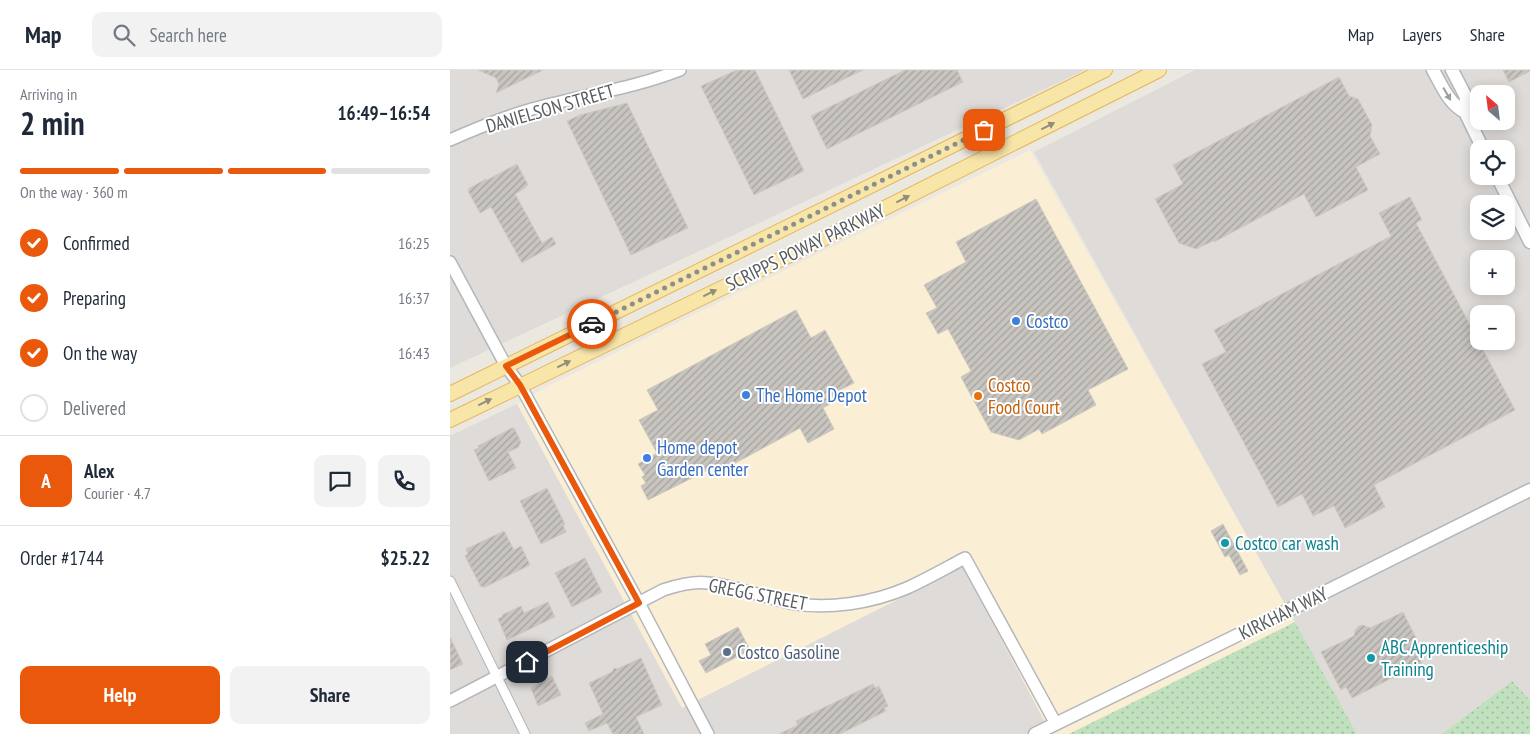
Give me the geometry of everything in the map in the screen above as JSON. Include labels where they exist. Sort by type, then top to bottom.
[{"type":"main road","name":"SCRIPPS POWAY PARKWAY","points":[[450,394],[1105,70]]},
{"type":"main road","name":"SCRIPPS POWAY PARKWAY","points":[[450,420],[823,239],[1159,70]]},
{"type":"main road","points":[[1433,70],[1456,108],[1465,112]]},
{"type":"main road","points":[[1452,70],[1466,97],[1465,112],[1479,140]]},
{"type":"main road","points":[[1502,185],[1530,242]]},
{"type":"main road","name":"KIRKHAM WAY","points":[[1035,734],[1295,608],[1530,490]]},
{"type":"street","name":"DANIELSON STREET","points":[[450,140],[482,126],[531,109],[654,80],[680,70]]},
{"type":"street","points":[[450,262],[506,366],[520,385],[708,734]]},
{"type":"street","name":"GREGG STREET","points":[[450,701],[663,590],[678,585],[708,582],[791,603],[849,604],[899,591],[965,558],[1056,724]]},
{"type":"street","points":[[450,581],[524,734]]},
{"type":"shaded area","points":[[450,70],[1085,70],[450,368]]},
{"type":"shaded area","points":[[1195,70],[1530,70],[1530,700],[1512,681],[1442,734],[1357,734],[1034,152]]},
{"type":"shaded area","points":[[1030,150],[1295,622],[1069,734],[1051,734],[962,567],[682,709],[517,404],[550,385]]},
{"type":"shaded area","points":[[517,404],[682,708],[963,567],[1051,734],[450,734],[450,436]]},
{"type":"green space","points":[[1295,622],[1357,734],[1069,734]]},
{"type":"green space","points":[[1512,681],[1530,700],[1530,734],[1442,734]]},
{"type":"building","points":[[478,70],[543,70],[496,93],[499,84],[496,78]]},
{"type":"building","points":[[737,70],[755,70],[804,171],[754,195],[701,86]]},
{"type":"building","points":[[789,70],[863,70],[803,99]]},
{"type":"building","points":[[905,70],[957,70],[963,82],[827,149],[811,116]]},
{"type":"building","points":[[1503,70],[1530,70],[1530,71],[1509,82]]},
{"type":"building","points":[[1339,77],[1349,96],[1358,99],[1372,125],[1370,136],[1380,154],[1356,167],[1368,190],[1316,217],[1304,194],[1214,242],[1196,249],[1179,243],[1155,199],[1183,184],[1173,165]]},
{"type":"building","points":[[627,103],[688,228],[631,255],[567,121],[580,115]]},
{"type":"building","points":[[517,164],[528,185],[515,194],[542,243],[552,237],[556,244],[522,263],[491,207],[480,213],[468,191],[468,189],[486,179]]},
{"type":"building","points":[[1410,197],[1422,220],[1416,223],[1470,325],[1470,350],[1483,350],[1515,410],[1374,485],[1385,507],[1345,528],[1334,506],[1313,516],[1302,494],[1278,507],[1202,364],[1226,352],[1214,330],[1391,236],[1379,213]]},
{"type":"building","name":"Costco","points":[[1036,199],[1128,369],[1088,390],[1096,405],[1042,434],[1039,429],[1019,440],[991,432],[961,377],[971,371],[948,329],[938,334],[926,313],[937,308],[924,285],[966,262],[956,242]]},
{"type":"building","name":"The Home Depot","points":[[796,310],[811,338],[825,330],[854,383],[840,390],[843,396],[823,408],[834,429],[808,443],[800,428],[717,473],[714,467],[648,500],[641,486],[646,483],[642,477],[645,475],[638,464],[657,453],[639,420],[658,410],[647,390]]},
{"type":"building","points":[[514,428],[521,442],[519,447],[508,452],[516,468],[489,481],[474,450]]},
{"type":"building","points":[[547,488],[565,524],[563,525],[566,532],[541,544],[520,501]]},
{"type":"building","name":"Costco car wash","points":[[1223,524],[1248,571],[1240,575],[1229,555],[1225,557],[1211,531]]},
{"type":"building","points":[[504,531],[514,550],[521,546],[530,565],[483,588],[465,556],[468,554],[466,549]]},
{"type":"building","points":[[585,558],[602,592],[572,607],[555,573]]},
{"type":"building","points":[[548,602],[555,617],[507,640],[498,619],[502,615],[521,606],[524,613]]},
{"type":"building","name":"ABC Apprenticeship Training","points":[[1403,612],[1422,650],[1415,652],[1422,663],[1352,698],[1346,687],[1341,690],[1321,652],[1354,636],[1355,630],[1359,626],[1363,625],[1370,628]]},
{"type":"building","name":"Costco Gasoline","points":[[738,627],[750,650],[706,673],[699,661],[711,655],[705,644]]},
{"type":"building","points":[[450,637],[463,664],[450,670]]},
{"type":"building","points":[[641,658],[662,705],[636,717],[644,734],[613,734],[607,723],[589,731],[585,723],[603,714],[589,683],[612,672],[614,668],[617,669]]},
{"type":"building","points":[[552,676],[561,695],[538,706],[531,688]]},
{"type":"building","points":[[873,684],[875,688],[879,686],[888,706],[884,708],[886,711],[840,734],[779,734],[798,725],[796,721]]},
{"type":"way so far","points":[[592,324],[984,130]]},
{"type":"place","name":"Costco","points":[[1016,321]]},
{"type":"place","name":"The Home Depot","points":[[746,395]]},
{"type":"place","name":"Costco Food Court","points":[[978,396]]},
{"type":"place","name":"Home depot Garden center","points":[[647,458]]},
{"type":"place","name":"Costco car wash","points":[[1225,543]]},
{"type":"place","name":"Costco Gasoline","points":[[727,652]]},
{"type":"place","name":"ABC Apprenticeship Training","points":[[1371,658]]},
{"type":"route","points":[[527,662],[639,603],[520,385],[506,366],[592,324]]}]
